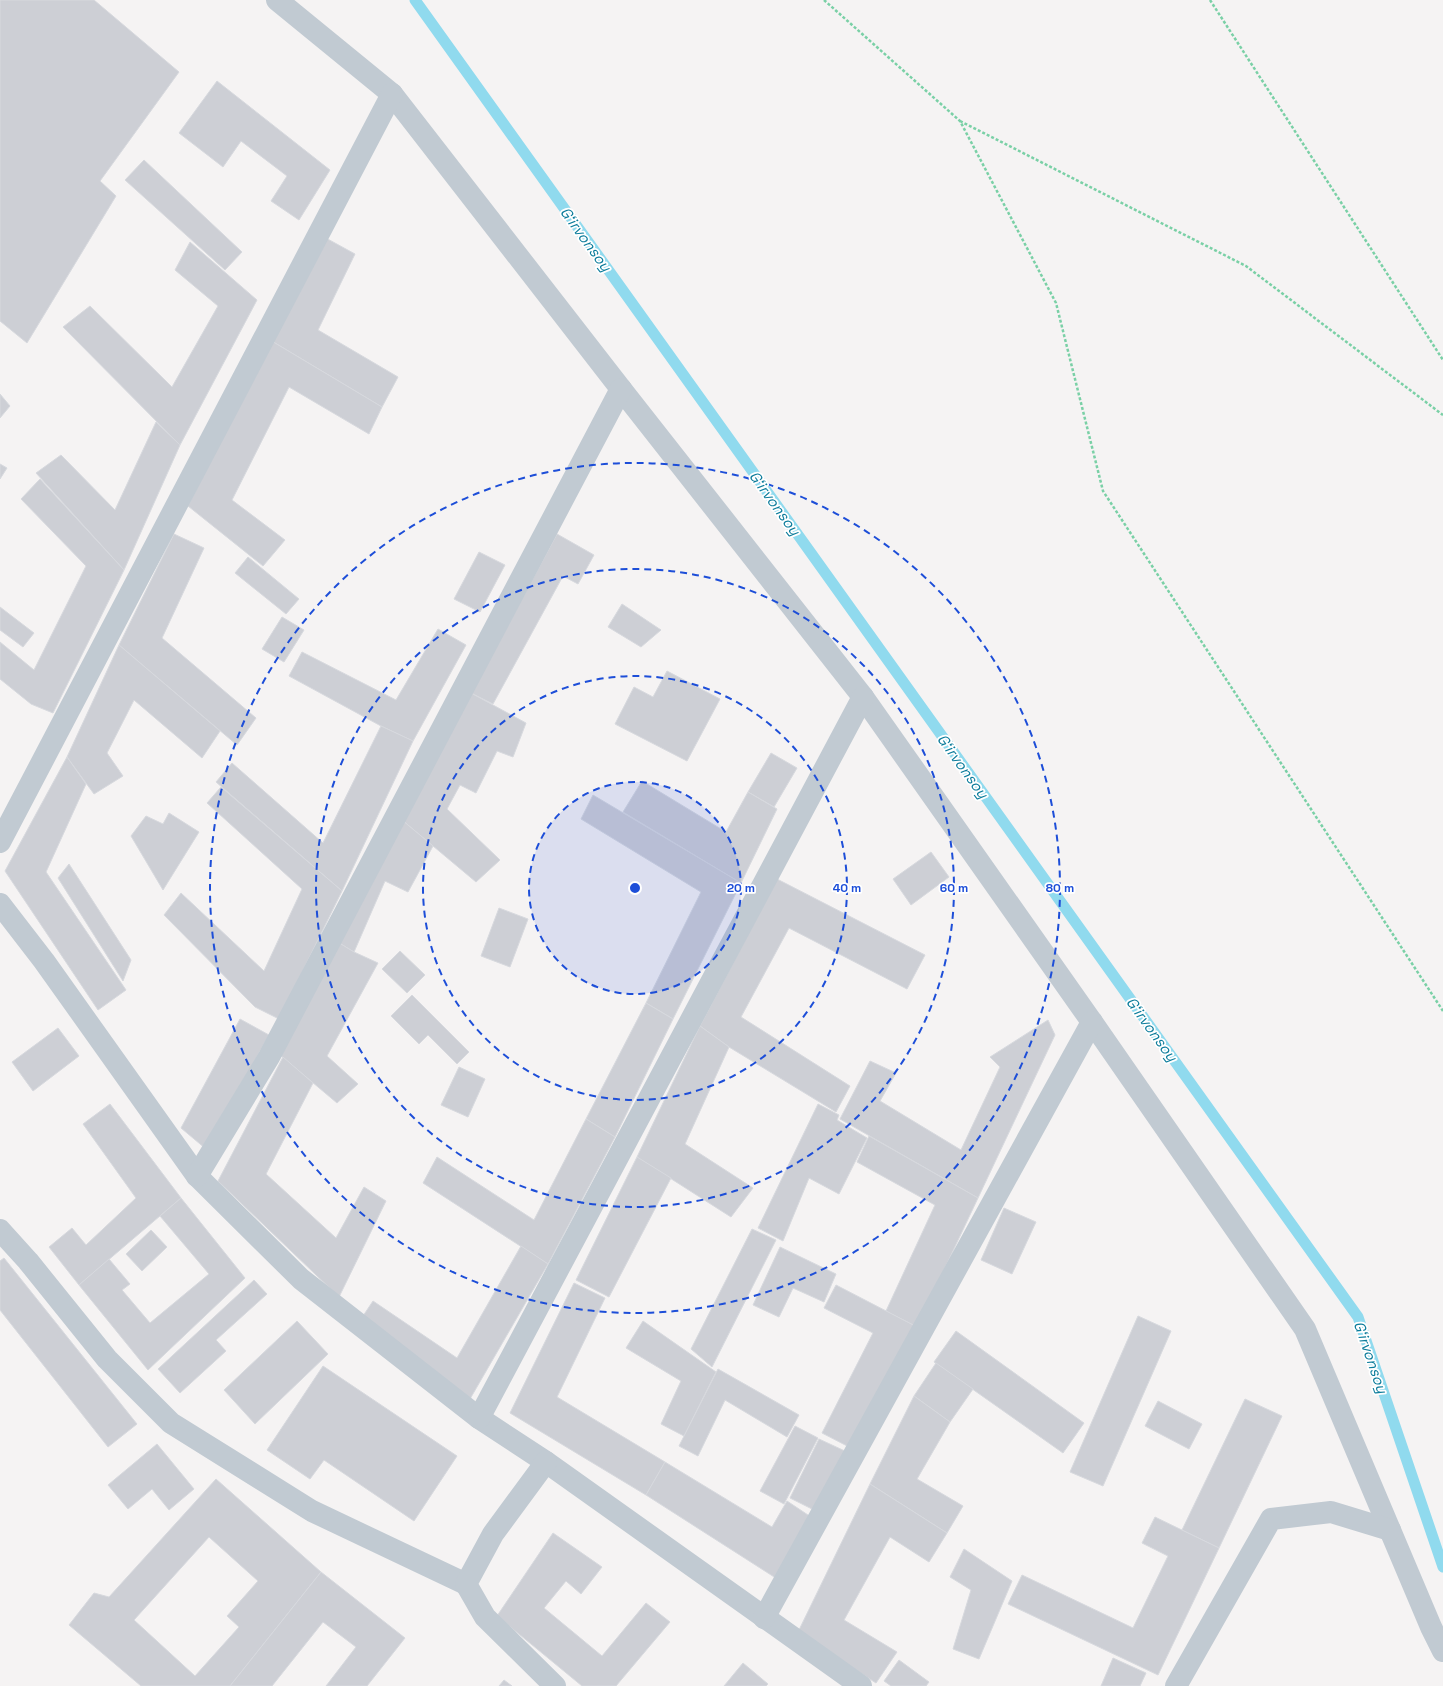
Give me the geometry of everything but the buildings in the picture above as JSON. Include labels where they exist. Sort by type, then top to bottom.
[{"type":"street","points":[[277,0],[392,94],[863,697],[1092,1022],[1305,1329],[1431,1627],[1443,1650]]},
{"type":"street","points":[[0,842],[392,94]]},
{"type":"street","points":[[197,1176],[269,1057],[621,389]]},
{"type":"street","points":[[479,1418],[863,697]]},
{"type":"street","points":[[0,904],[44,962],[197,1176],[300,1279],[479,1418],[546,1462],[861,1686]]},
{"type":"street","points":[[764,1618],[1092,1022]]},
{"type":"street","points":[[0,1230],[28,1260],[107,1359],[171,1423],[312,1511],[466,1584],[485,1617],[555,1686]]},
{"type":"street","points":[[466,1584],[493,1534],[546,1462]]},
{"type":"street","points":[[1176,1686],[1271,1519],[1331,1512],[1390,1530]]},
{"type":"path","points":[[824,0],[960,121],[1246,266],[1443,415]]},
{"type":"path","points":[[1210,0],[1443,360]]},
{"type":"path","points":[[960,121],[1056,304],[1103,491],[1443,1010]]},
{"type":"waterway","name":"G‘irvonsoy","points":[[415,0],[1358,1317],[1443,1567]]}]
